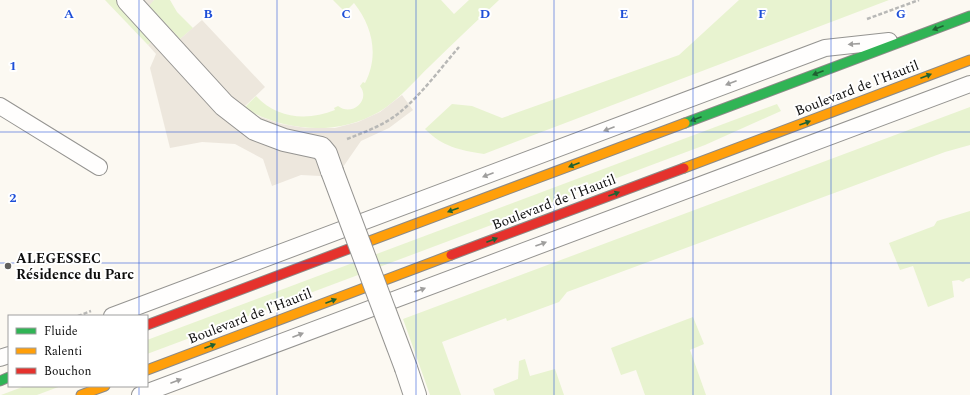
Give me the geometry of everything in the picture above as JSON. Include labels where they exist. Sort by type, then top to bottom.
[{"type":"main road","name":"Boulevard de l'Hautil","points":[[148,325],[970,16]]},
{"type":"main road","name":"Boulevard de l'Hautil","points":[[148,370],[970,60]]},
{"type":"main road","points":[[81,395],[102,387]]},
{"type":"street","points":[[128,0],[224,105],[256,129],[284,140],[321,148],[326,154],[415,395]]},
{"type":"lane","points":[[115,315],[825,48],[907,40]]},
{"type":"lane","points":[[140,395],[970,84]]},
{"type":"lane","points":[[0,106],[99,166]]},
{"type":"path","points":[[321,148],[376,128],[399,113],[427,84],[459,47]]},
{"type":"green space","points":[[105,0],[118,0],[155,39],[148,45]]},
{"type":"green space","points":[[154,0],[170,0],[177,12],[193,28],[180,39],[148,5]]},
{"type":"green space","points":[[333,0],[441,0],[454,14],[469,0],[499,0],[400,96],[379,112],[363,120],[329,128],[311,128],[276,122],[244,108],[256,96],[264,104],[283,113],[293,116],[314,116],[335,110],[334,108],[338,106],[343,109],[354,108],[362,101],[363,91],[360,86],[363,82],[365,83],[372,62],[373,52],[370,32],[361,12],[354,3],[345,12]]},
{"type":"green space","points":[[739,0],[889,0],[484,154],[452,147],[438,140],[425,129],[452,104],[472,106],[502,118],[679,55]]},
{"type":"green space","points":[[777,104],[781,111],[705,145],[148,354],[148,340]]},
{"type":"green space","points":[[970,107],[970,145],[945,152],[567,292],[559,302],[507,321],[506,318],[442,342],[461,395],[430,395],[403,319]]},
{"type":"green space","points":[[970,211],[970,278],[963,282],[959,280],[952,281],[954,297],[928,307],[913,266],[900,270],[889,243],[934,226],[937,221]]},
{"type":"green space","points":[[693,317],[704,344],[690,350],[706,395],[645,395],[636,370],[621,375],[611,348]]},
{"type":"green space","points":[[525,359],[530,376],[555,369],[564,395],[495,395],[493,389],[518,379],[519,361]]},
{"type":"green space","points":[[22,387],[58,387],[37,395],[1,395]]},
{"type":"shaded area","points":[[118,0],[154,0],[149,6],[180,39],[202,20],[265,87],[244,107],[258,116],[281,124],[306,128],[335,128],[358,122],[380,112],[402,95],[413,110],[389,128],[361,141],[343,167],[320,176],[301,175],[272,186],[263,159],[235,144],[202,142],[170,148],[150,68],[156,54],[148,45],[155,39]]},
{"type":"traffic: fast","points":[[685,123],[970,16]]},
{"type":"traffic: fast","points":[[0,381],[8,377]]},
{"type":"traffic: slow","points":[[684,168],[970,60]]},
{"type":"traffic: slow","points":[[367,242],[685,123]]},
{"type":"traffic: slow","points":[[148,370],[451,255]]},
{"type":"traffic: slow","points":[[81,395],[102,387]]},
{"type":"traffic: jam","points":[[451,255],[684,168]]},
{"type":"traffic: jam","points":[[148,325],[367,242]]},
{"type":"place","name":"ALEGESSEC Résidence du Parc","points":[[8,266]]}]
